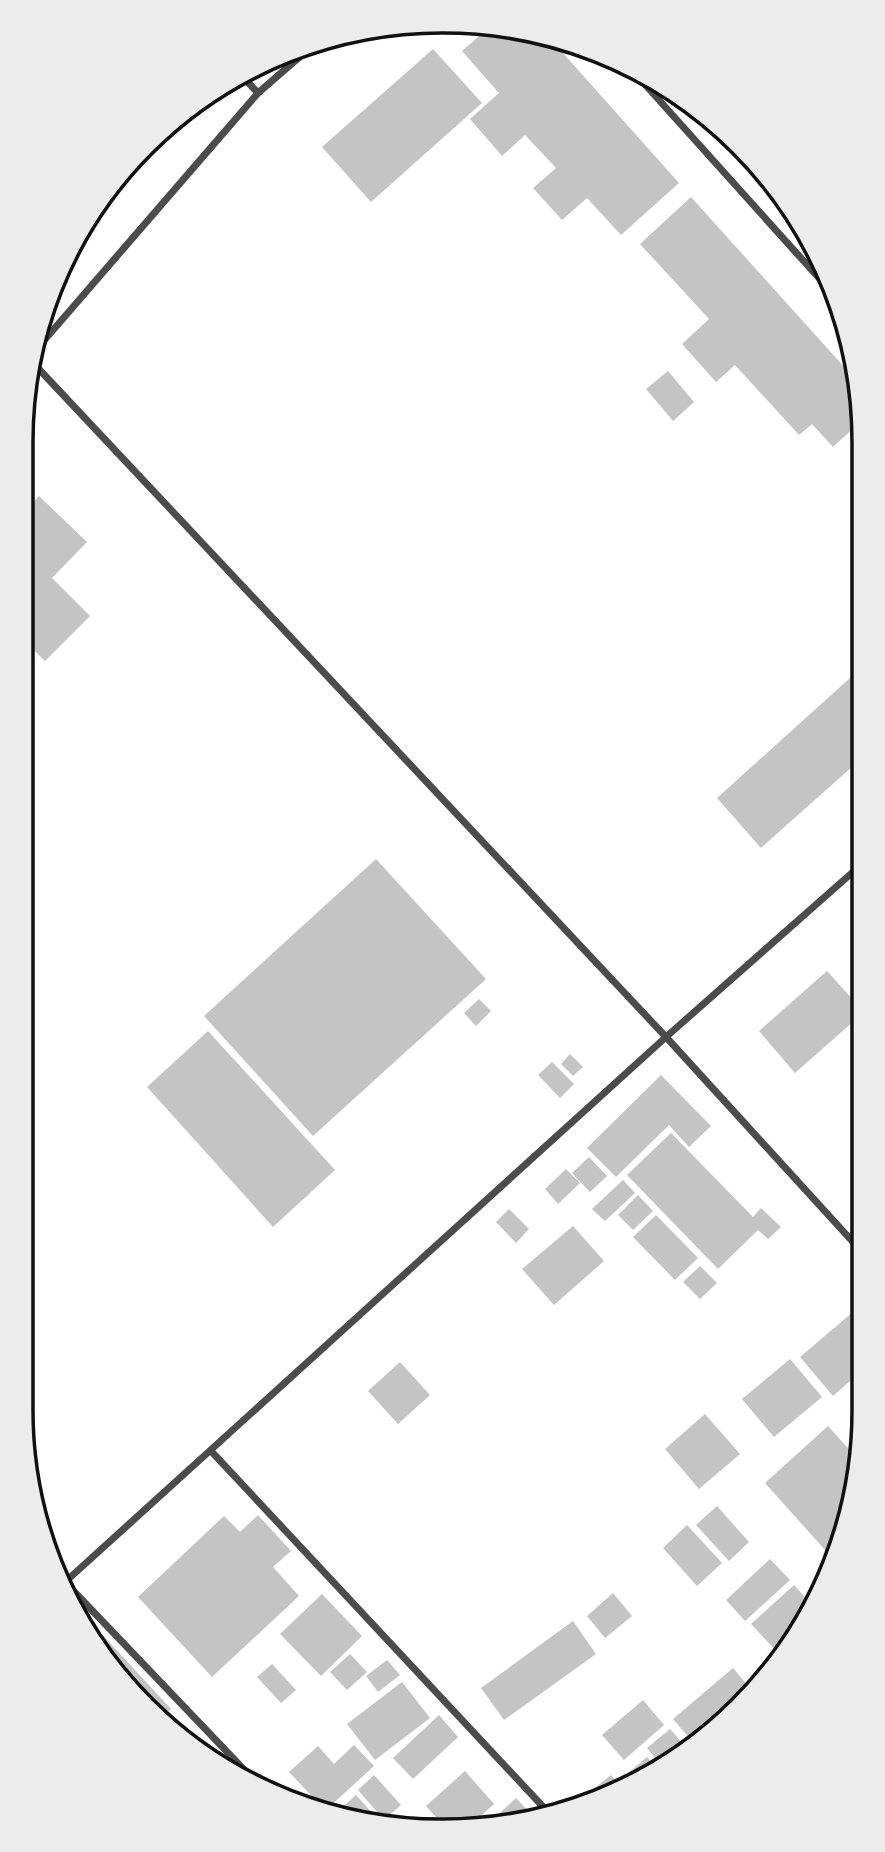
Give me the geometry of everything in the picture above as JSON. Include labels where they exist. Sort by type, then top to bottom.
[{"type":"street","points":[[47,337],[258,93],[295,61]]},
{"type":"street","points":[[248,82],[258,93]]},
{"type":"street","points":[[651,91],[816,275]]},
{"type":"street","points":[[40,370],[666,1037],[852,1241]]},
{"type":"street","points":[[69,1578],[666,1037],[852,873]]},
{"type":"street","points":[[211,1451],[543,1806]]},
{"type":"street","points":[[80,1599],[237,1763]]},
{"type":"building","points":[[480,35],[522,41],[561,51],[679,183],[621,235],[587,198],[562,220],[533,188],[556,168],[525,135],[502,156],[470,119],[499,93],[462,51]]},
{"type":"building","points":[[433,49],[482,103],[371,202],[322,147]]},
{"type":"building","points":[[691,197],[845,368],[852,430],[833,447],[812,424],[799,435],[735,365],[716,382],[682,344],[709,319],[640,244]]},
{"type":"building","points":[[668,371],[694,402],[673,421],[646,389]]},
{"type":"building","points":[[39,496],[87,542],[52,578],[90,616],[45,661],[33,650],[33,502]]},
{"type":"building","points":[[852,676],[852,767],[761,848],[717,798]]},
{"type":"building","points":[[376,859],[486,979],[313,1136],[204,1016]]},
{"type":"building","points":[[827,971],[852,999],[852,1023],[795,1073],[759,1031]]},
{"type":"building","points":[[479,999],[491,1011],[476,1026],[464,1013]]},
{"type":"building","points":[[208,1031],[335,1170],[273,1227],[147,1087]]},
{"type":"building","points":[[570,1054],[583,1067],[573,1076],[561,1064]]},
{"type":"building","points":[[552,1062],[574,1084],[560,1098],[538,1075]]},
{"type":"building","points":[[661,1075],[711,1126],[689,1147],[669,1125],[616,1177],[587,1148]]},
{"type":"building","points":[[671,1133],[753,1217],[761,1208],[781,1227],[768,1239],[758,1230],[718,1269],[627,1175]]},
{"type":"building","points":[[589,1157],[607,1176],[590,1192],[572,1173]]},
{"type":"building","points":[[566,1169],[580,1183],[558,1204],[545,1189]]},
{"type":"building","points":[[623,1180],[635,1193],[605,1221],[592,1209]]},
{"type":"building","points":[[638,1195],[653,1211],[633,1230],[618,1215]]},
{"type":"building","points":[[509,1209],[529,1229],[516,1243],[496,1222]]},
{"type":"building","points":[[656,1215],[698,1258],[675,1280],[633,1237]]},
{"type":"building","points":[[573,1226],[604,1261],[554,1305],[522,1269]]},
{"type":"building","points":[[700,1266],[717,1283],[700,1299],[683,1282]]},
{"type":"building","points":[[852,1313],[852,1379],[833,1396],[800,1357]]},
{"type":"building","points":[[790,1359],[822,1397],[774,1437],[742,1399]]},
{"type":"building","points":[[400,1362],[430,1395],[398,1424],[368,1391]]},
{"type":"building","points":[[705,1414],[740,1454],[699,1489],[665,1449]]},
{"type":"building","points":[[828,1426],[849,1450],[844,1489],[826,1551],[765,1483]]},
{"type":"building","points":[[717,1506],[749,1542],[729,1561],[696,1525]]},
{"type":"building","points":[[258,1515],[291,1551],[273,1567],[299,1596],[212,1677],[138,1597],[224,1516],[240,1532]]},
{"type":"building","points":[[687,1525],[722,1563],[697,1586],[663,1548]]},
{"type":"building","points":[[770,1559],[790,1580],[745,1621],[726,1600]]},
{"type":"building","points":[[794,1585],[806,1598],[774,1649],[751,1624]]},
{"type":"building","points":[[613,1593],[632,1616],[605,1638],[587,1616]]},
{"type":"building","points":[[322,1594],[362,1636],[321,1676],[280,1634]]},
{"type":"building","points":[[573,1621],[596,1654],[504,1720],[481,1688]]},
{"type":"building","points":[[99,1633],[171,1709],[168,1712],[135,1679]]},
{"type":"building","points":[[350,1654],[367,1672],[347,1690],[330,1672]]},
{"type":"building","points":[[387,1660],[400,1675],[378,1692],[366,1676]]},
{"type":"building","points":[[272,1664],[296,1690],[281,1703],[257,1677]]},
{"type":"building","points":[[733,1668],[746,1684],[688,1737],[673,1719]]},
{"type":"building","points":[[402,1682],[430,1718],[375,1760],[347,1724]]},
{"type":"building","points":[[643,1700],[664,1725],[624,1760],[602,1735]]},
{"type":"building","points":[[439,1715],[458,1737],[413,1779],[393,1758]]},
{"type":"building","points":[[670,1729],[681,1742],[656,1759],[647,1748]]},
{"type":"building","points":[[354,1745],[374,1766],[333,1804],[313,1798],[289,1772],[318,1746],[334,1764]]},
{"type":"building","points":[[647,1757],[651,1762],[647,1764],[623,1777]]},
{"type":"building","points":[[465,1771],[494,1804],[480,1817],[442,1819],[438,1819],[426,1806]]},
{"type":"building","points":[[374,1775],[401,1805],[390,1815],[378,1813],[358,1790]]},
{"type":"building","points":[[611,1775],[616,1781],[599,1788],[591,1791]]},
{"type":"building","points":[[356,1795],[372,1812],[363,1811],[343,1806]]},
{"type":"building","points":[[516,1798],[527,1810],[522,1811],[498,1815]]}]
